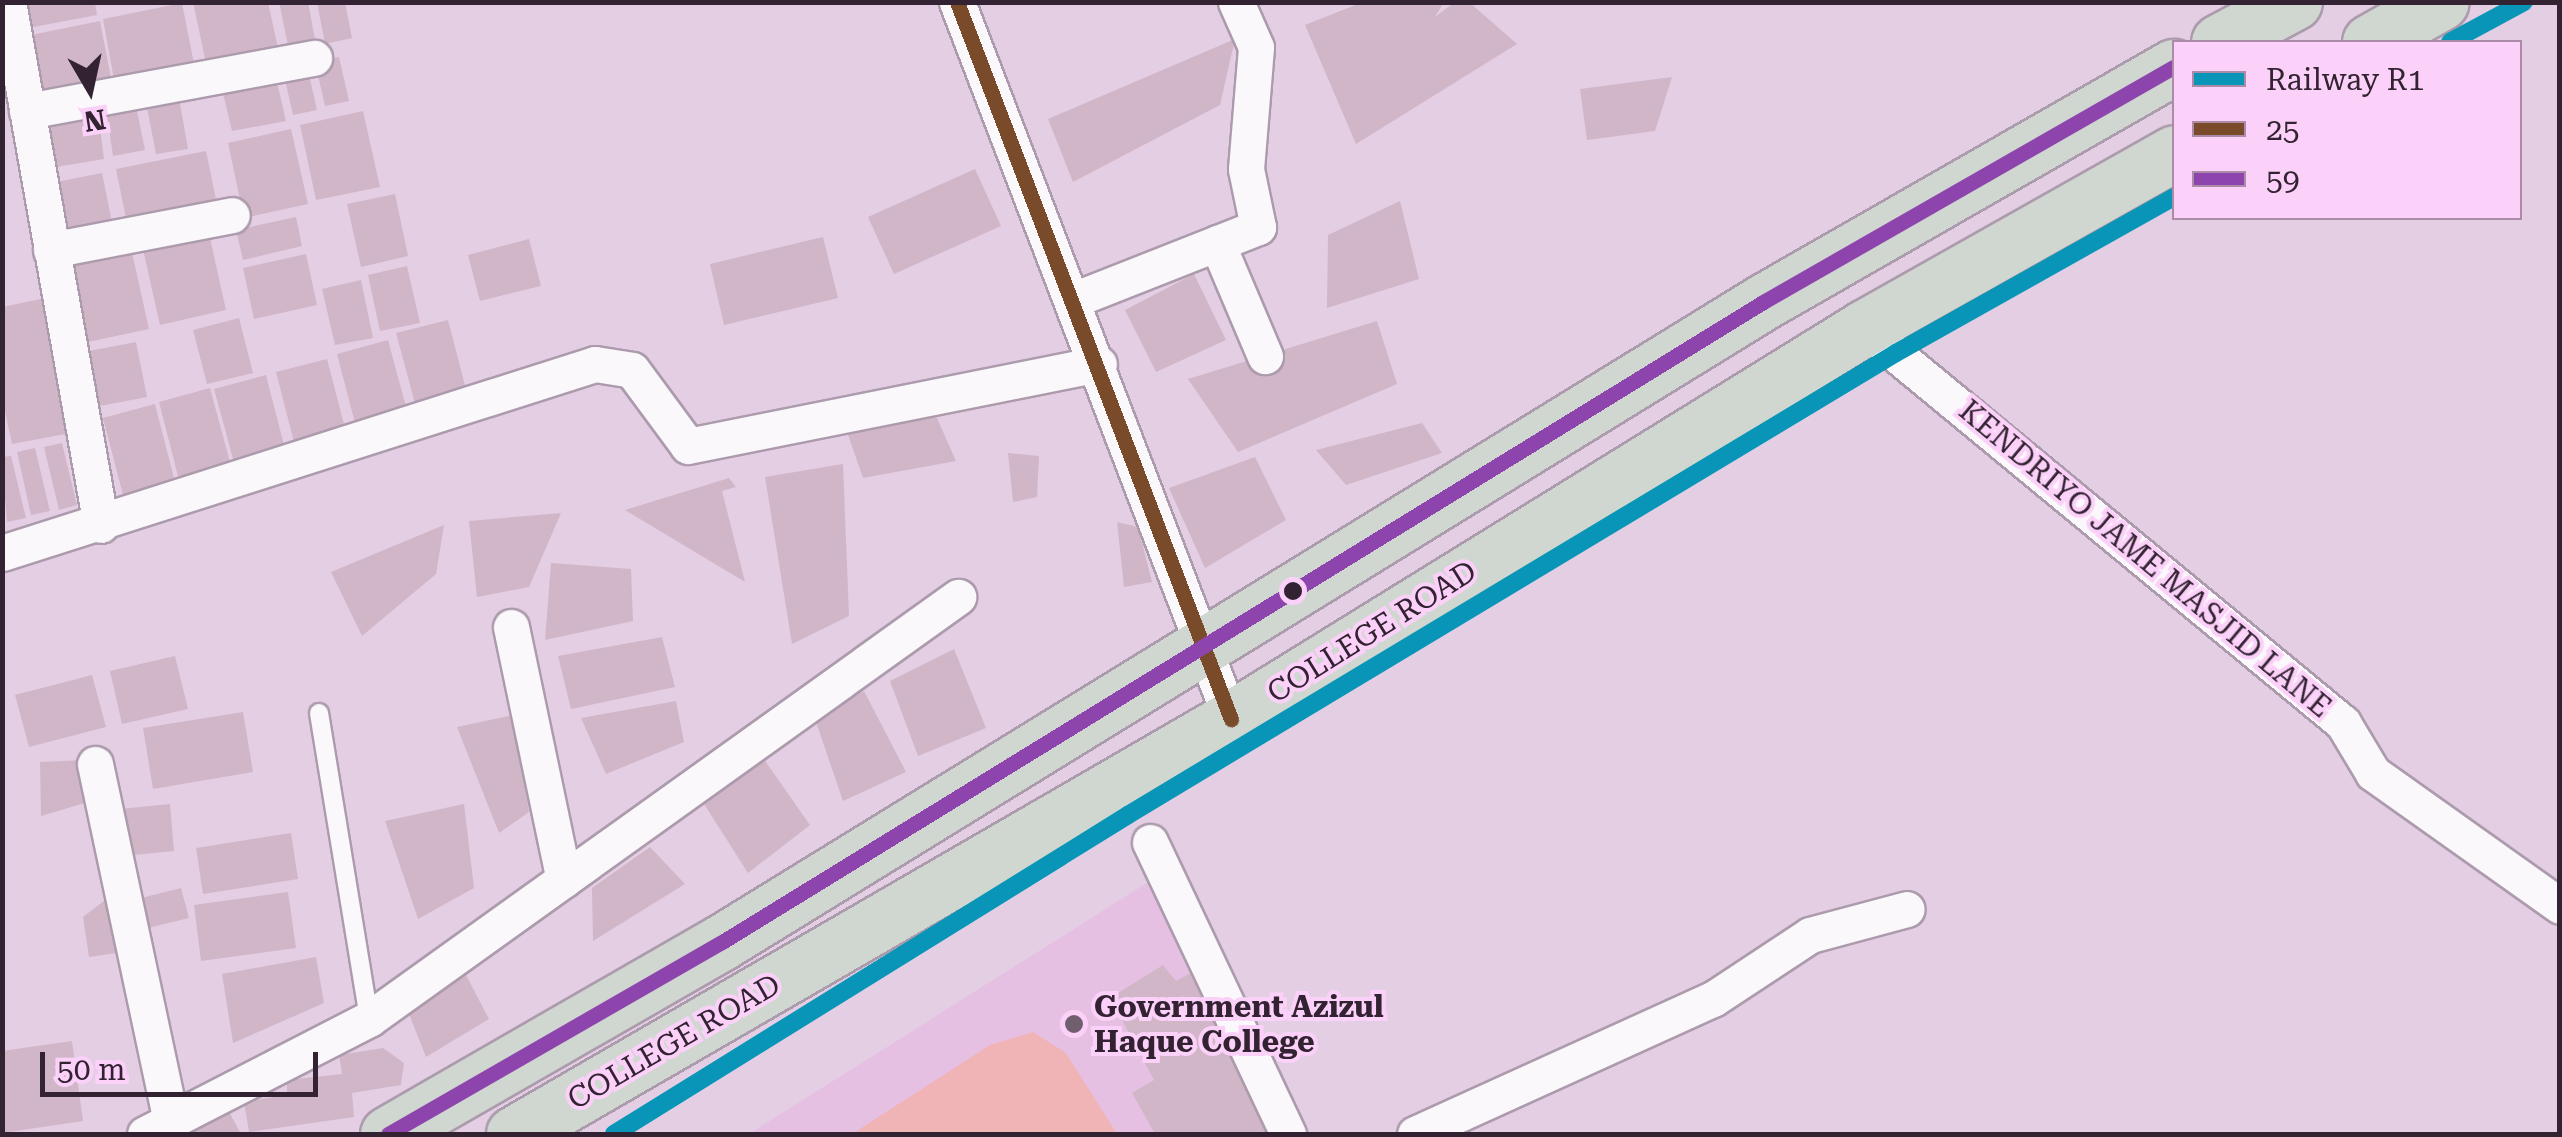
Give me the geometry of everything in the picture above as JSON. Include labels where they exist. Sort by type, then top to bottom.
[{"type":"highway","points":[[2223,40],[2294,2]]},
{"type":"highway","points":[[2374,40],[2441,2]]},
{"type":"highway","name":"COLLEGE ROAD","points":[[388,1134],[722,942],[1204,646],[1381,531],[1763,302],[2172,68]]},
{"type":"highway","name":"COLLEGE ROAD","points":[[514,1134],[1231,719],[1864,328],[2172,154]]},
{"type":"street","points":[[8,2],[20,126],[51,250],[101,525]]},
{"type":"street","points":[[957,2],[1099,364],[1231,719]]},
{"type":"street","points":[[1074,300],[1258,227],[1246,169],[1256,47],[1236,2]]},
{"type":"street","points":[[20,126],[314,58]]},
{"type":"street","points":[[51,250],[232,215]]},
{"type":"street","points":[[1217,243],[1266,356]]},
{"type":"street","name":"KENDRIYO JAME MASJID LANE","points":[[1864,328],[2343,723],[2373,773],[2560,906]]},
{"type":"street","points":[[2,554],[595,364],[632,370],[688,446],[1099,364]]},
{"type":"street","points":[[95,764],[158,1128],[369,1020],[958,598]]},
{"type":"street","points":[[510,627],[564,880]]},
{"type":"street","points":[[1150,842],[1288,1134]]},
{"type":"street","points":[[1415,1134],[1713,999],[1810,935],[1907,909]]},
{"type":"lane","points":[[319,713],[369,1020]]},
{"type":"shaded area","name":"Government Azizul Haque College","points":[[1150,881],[1277,1134],[749,1134]]},
{"type":"shaded area","points":[[1033,1032],[1066,1053],[1117,1134],[852,1134],[990,1045]]},
{"type":"building","points":[[13,2],[95,2],[97,15],[18,30]]},
{"type":"building","points":[[193,2],[268,2],[279,53],[207,68]]},
{"type":"building","points":[[279,2],[308,2],[316,45],[289,50]]},
{"type":"building","points":[[317,2],[345,2],[352,38],[325,44]]},
{"type":"building","points":[[1363,2],[1444,2],[1435,17],[1455,2],[1469,2],[1517,44],[1356,144],[1305,25]]},
{"type":"building","points":[[182,3],[195,69],[115,85],[103,19]]},
{"type":"building","points":[[100,21],[113,88],[33,103],[21,37]]},
{"type":"building","points":[[1235,39],[1220,105],[1073,182],[1048,119]]},
{"type":"building","points":[[339,57],[349,101],[325,106],[315,62]]},
{"type":"building","points":[[307,66],[317,110],[293,115],[283,71]]},
{"type":"building","points":[[1672,77],[1655,131],[1587,140],[1580,89]]},
{"type":"building","points":[[276,78],[286,121],[232,131],[222,89]]},
{"type":"building","points":[[178,92],[188,149],[156,154],[145,97]]},
{"type":"building","points":[[135,101],[145,150],[113,156],[106,107]]},
{"type":"building","points":[[98,110],[104,159],[50,168],[43,119]]},
{"type":"building","points":[[363,111],[380,187],[316,200],[300,125]]},
{"type":"building","points":[[291,129],[308,204],[244,218],[228,143]]},
{"type":"building","points":[[206,151],[219,214],[129,233],[116,169]]},
{"type":"building","points":[[975,169],[1001,226],[894,274],[868,217]]},
{"type":"building","points":[[102,173],[114,232],[63,242],[51,183]]},
{"type":"building","points":[[395,194],[408,256],[361,267],[347,204]]},
{"type":"building","points":[[1400,201],[1419,279],[1327,308],[1328,235]]},
{"type":"building","points":[[296,217],[302,246],[243,260],[236,230]]},
{"type":"building","points":[[208,229],[226,310],[160,325],[142,245]]},
{"type":"building","points":[[823,237],[838,298],[724,325],[710,264]]},
{"type":"building","points":[[529,239],[541,286],[480,301],[468,255]]},
{"type":"building","points":[[131,248],[149,329],[83,343],[65,263]]},
{"type":"building","points":[[306,254],[317,305],[254,319],[243,268]]},
{"type":"building","points":[[407,266],[420,323],[380,331],[368,275]]},
{"type":"building","points":[[1194,274],[1226,340],[1156,372],[1125,310]]},
{"type":"building","points":[[361,280],[373,338],[335,345],[322,289]]},
{"type":"building","points":[[46,298],[71,433],[12,444],[2,397],[2,307]]},
{"type":"building","points":[[239,318],[253,373],[207,384],[193,330]]},
{"type":"building","points":[[448,320],[468,397],[417,411],[396,333]]},
{"type":"building","points":[[1377,321],[1397,384],[1238,452],[1188,379]]},
{"type":"building","points":[[388,340],[409,418],[357,431],[337,354]]},
{"type":"building","points":[[136,342],[147,397],[100,406],[89,351]]},
{"type":"building","points":[[327,359],[347,436],[296,450],[276,372]]},
{"type":"building","points":[[266,375],[286,453],[235,466],[214,389]]},
{"type":"building","points":[[210,388],[231,466],[179,480],[159,402]]},
{"type":"building","points":[[155,404],[175,482],[123,495],[103,418]]},
{"type":"building","points":[[933,409],[956,461],[863,478],[845,426]]},
{"type":"building","points":[[1422,423],[1442,453],[1346,485],[1316,450]]},
{"type":"building","points":[[62,443],[77,505],[59,510],[44,447]]},
{"type":"building","points":[[35,448],[50,511],[31,515],[17,452]]},
{"type":"building","points":[[1008,453],[1039,456],[1037,497],[1013,502]]},
{"type":"building","points":[[11,456],[26,518],[7,522],[2,457]]},
{"type":"building","points":[[1255,457],[1286,520],[1205,568],[1169,488]]},
{"type":"building","points":[[843,464],[849,616],[792,644],[765,477]]},
{"type":"building","points":[[729,478],[736,487],[722,491],[745,582],[625,510]]},
{"type":"building","points":[[561,513],[529,587],[477,597],[469,521]]},
{"type":"building","points":[[1117,522],[1138,527],[1152,582],[1124,587]]},
{"type":"building","points":[[444,525],[436,574],[362,636],[331,572]]},
{"type":"building","points":[[551,563],[631,569],[633,621],[545,640]]},
{"type":"building","points":[[662,637],[675,687],[571,709],[558,656]]},
{"type":"building","points":[[954,649],[986,728],[918,756],[890,681]]},
{"type":"building","points":[[175,656],[188,709],[122,724],[110,671]]},
{"type":"building","points":[[92,675],[106,727],[29,747],[15,695]]},
{"type":"building","points":[[864,691],[906,772],[843,801],[814,716]]},
{"type":"building","points":[[676,701],[684,742],[606,774],[581,718]]},
{"type":"building","points":[[243,712],[253,772],[153,789],[143,728]]},
{"type":"building","points":[[514,715],[529,812],[499,833],[457,727]]},
{"type":"building","points":[[763,758],[810,825],[748,873],[704,804]]},
{"type":"building","points":[[83,760],[95,800],[41,816],[40,762]]},
{"type":"building","points":[[170,804],[174,851],[124,856],[120,809]]},
{"type":"building","points":[[464,804],[474,888],[418,919],[385,821]]},
{"type":"building","points":[[291,833],[298,879],[203,894],[196,848]]},
{"type":"building","points":[[650,847],[685,884],[593,941],[592,888]]},
{"type":"building","points":[[181,888],[189,918],[144,929],[137,899]]},
{"type":"building","points":[[288,892],[296,948],[201,961],[194,905]]},
{"type":"building","points":[[113,894],[123,952],[89,957],[83,917]]},
{"type":"building","points":[[316,957],[324,1003],[233,1043],[222,974]]},
{"type":"building","points":[[1163,965],[1176,981],[1190,973],[1273,1134],[1155,1134],[1132,1093],[1154,1080],[1110,998]]},
{"type":"building","points":[[466,975],[489,1019],[426,1057],[407,1009]]},
{"type":"building","points":[[72,1041],[83,1121],[2,1133],[2,1051]]},
{"type":"building","points":[[383,1048],[404,1063],[401,1085],[352,1093],[354,1117],[249,1132],[244,1102],[287,1095],[287,1080],[342,1074],[339,1055]]},
{"type":"building","points":[[227,1108],[241,1134],[195,1134],[191,1120]]},
{"type":"rail line","name":"R1","points":[[2454,40],[2524,2]]},
{"type":"rail line","name":"R1","points":[[614,1134],[1128,815],[1896,353],[2172,198]]},
{"type":"transit line","name":"25","points":[[957,2],[1231,719]]},
{"type":"transit line","name":"59","points":[[388,1134],[722,942],[1763,302],[2172,68]]},
{"type":"place","name":"Government Azizul Haque College","points":[[1074,1024]]}]
